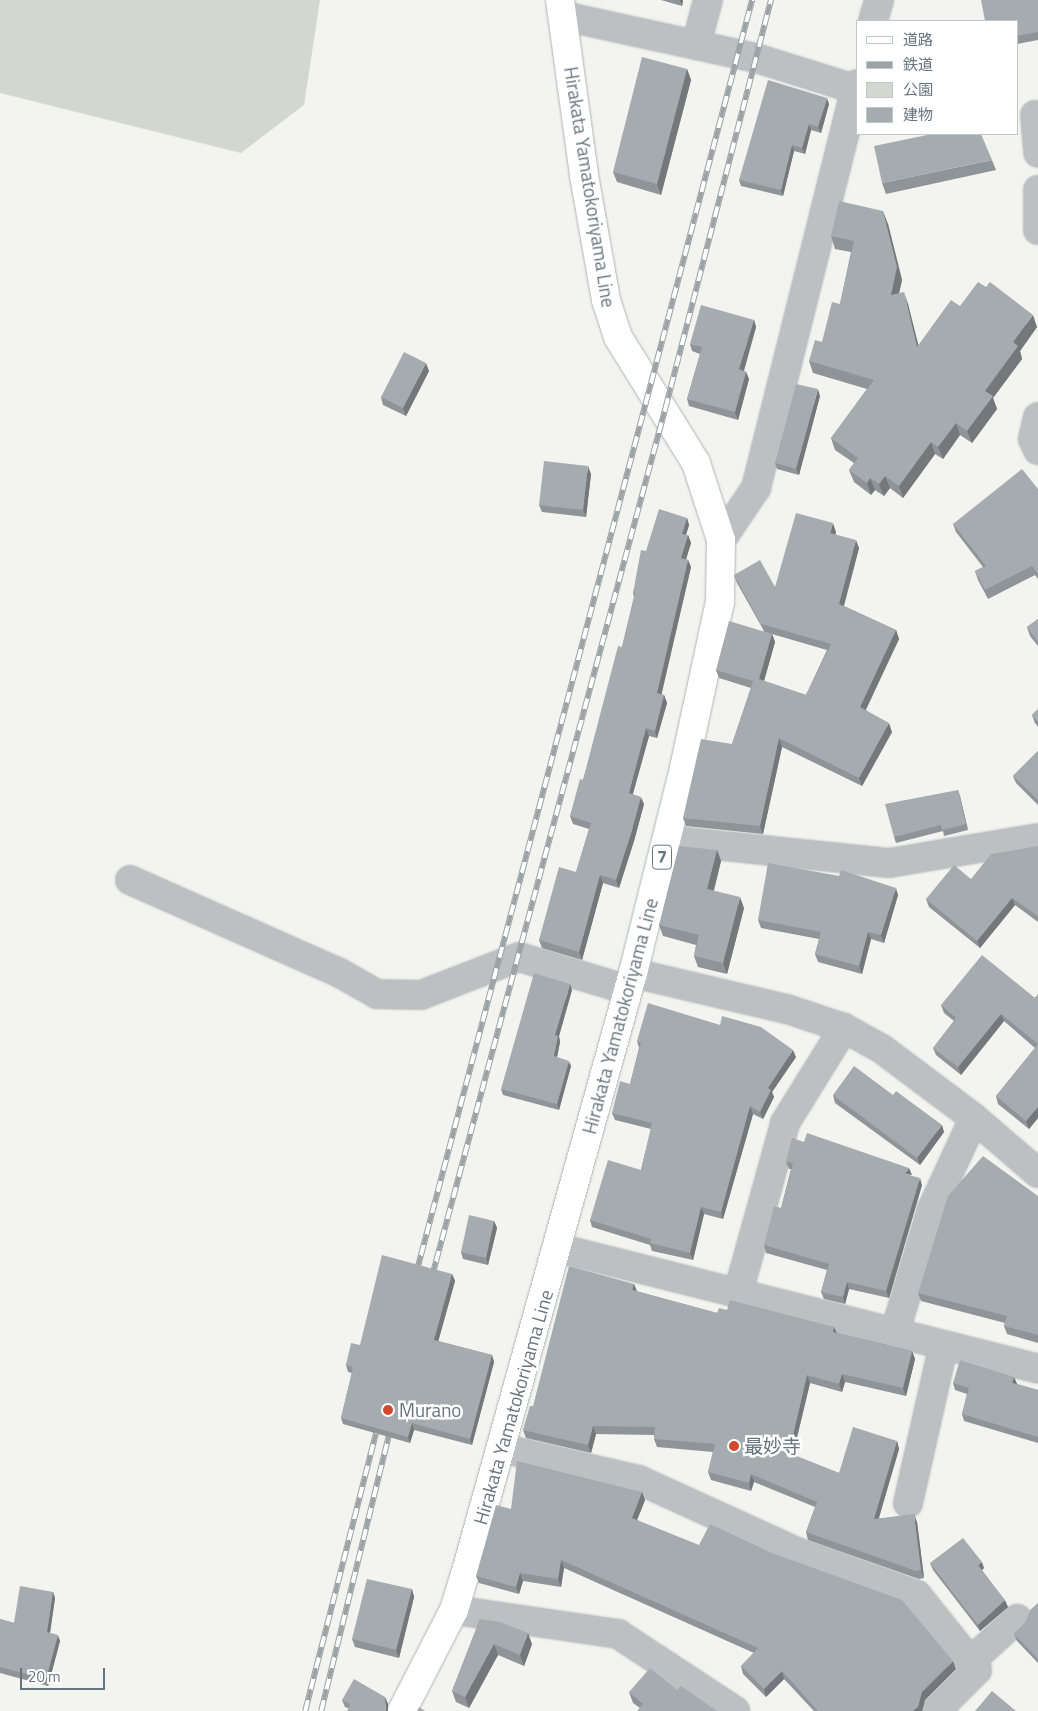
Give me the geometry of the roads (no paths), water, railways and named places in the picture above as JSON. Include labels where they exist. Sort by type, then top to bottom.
[{"type":"main road","name":"Hirakata Yamatokoriyama Line","points":[[402,1711],[454,1610],[501,1448],[631,981],[666,840],[720,602],[721,540],[696,463],[618,337],[606,300],[584,175],[562,8]]},
{"type":"street","points":[[696,44],[708,0]]},
{"type":"street","points":[[873,20],[879,0]]},
{"type":"street","points":[[562,8],[856,86],[852,122],[756,488],[721,540]]},
{"type":"street","points":[[1030,115],[1038,154]]},
{"type":"street","points":[[1038,190],[1038,230]]},
{"type":"street","points":[[1038,417],[1033,439],[1038,450]]},
{"type":"street","points":[[666,840],[889,863],[1038,838]]},
{"type":"street","points":[[130,880],[338,972],[377,994],[421,995],[519,957],[631,981],[787,1009],[844,1028],[882,1049],[974,1118],[1038,1173]]},
{"type":"street","points":[[738,1293],[785,1123],[844,1028]]},
{"type":"street","points":[[895,1332],[932,1209],[974,1118]]},
{"type":"street","points":[[558,1248],[895,1332],[944,1348],[1038,1369]]},
{"type":"street","points":[[908,1503],[944,1348]]},
{"type":"street","points":[[501,1448],[639,1480],[797,1552],[917,1595],[977,1670],[936,1711]]},
{"type":"street","points":[[454,1610],[618,1634],[735,1711]]},
{"type":"street","points":[[970,1662],[1017,1619]]},
{"type":"railway","points":[[415,1277],[752,0]]},
{"type":"railway","points":[[430,1283],[665,409],[771,0]]},
{"type":"railway","points":[[305,1711],[379,1420]]},
{"type":"railway","points":[[321,1711],[392,1423]]},
{"type":"place","name":"Murano","points":[[388,1410]]},
{"type":"place","name":"最妙寺","points":[[734,1446]]}]
